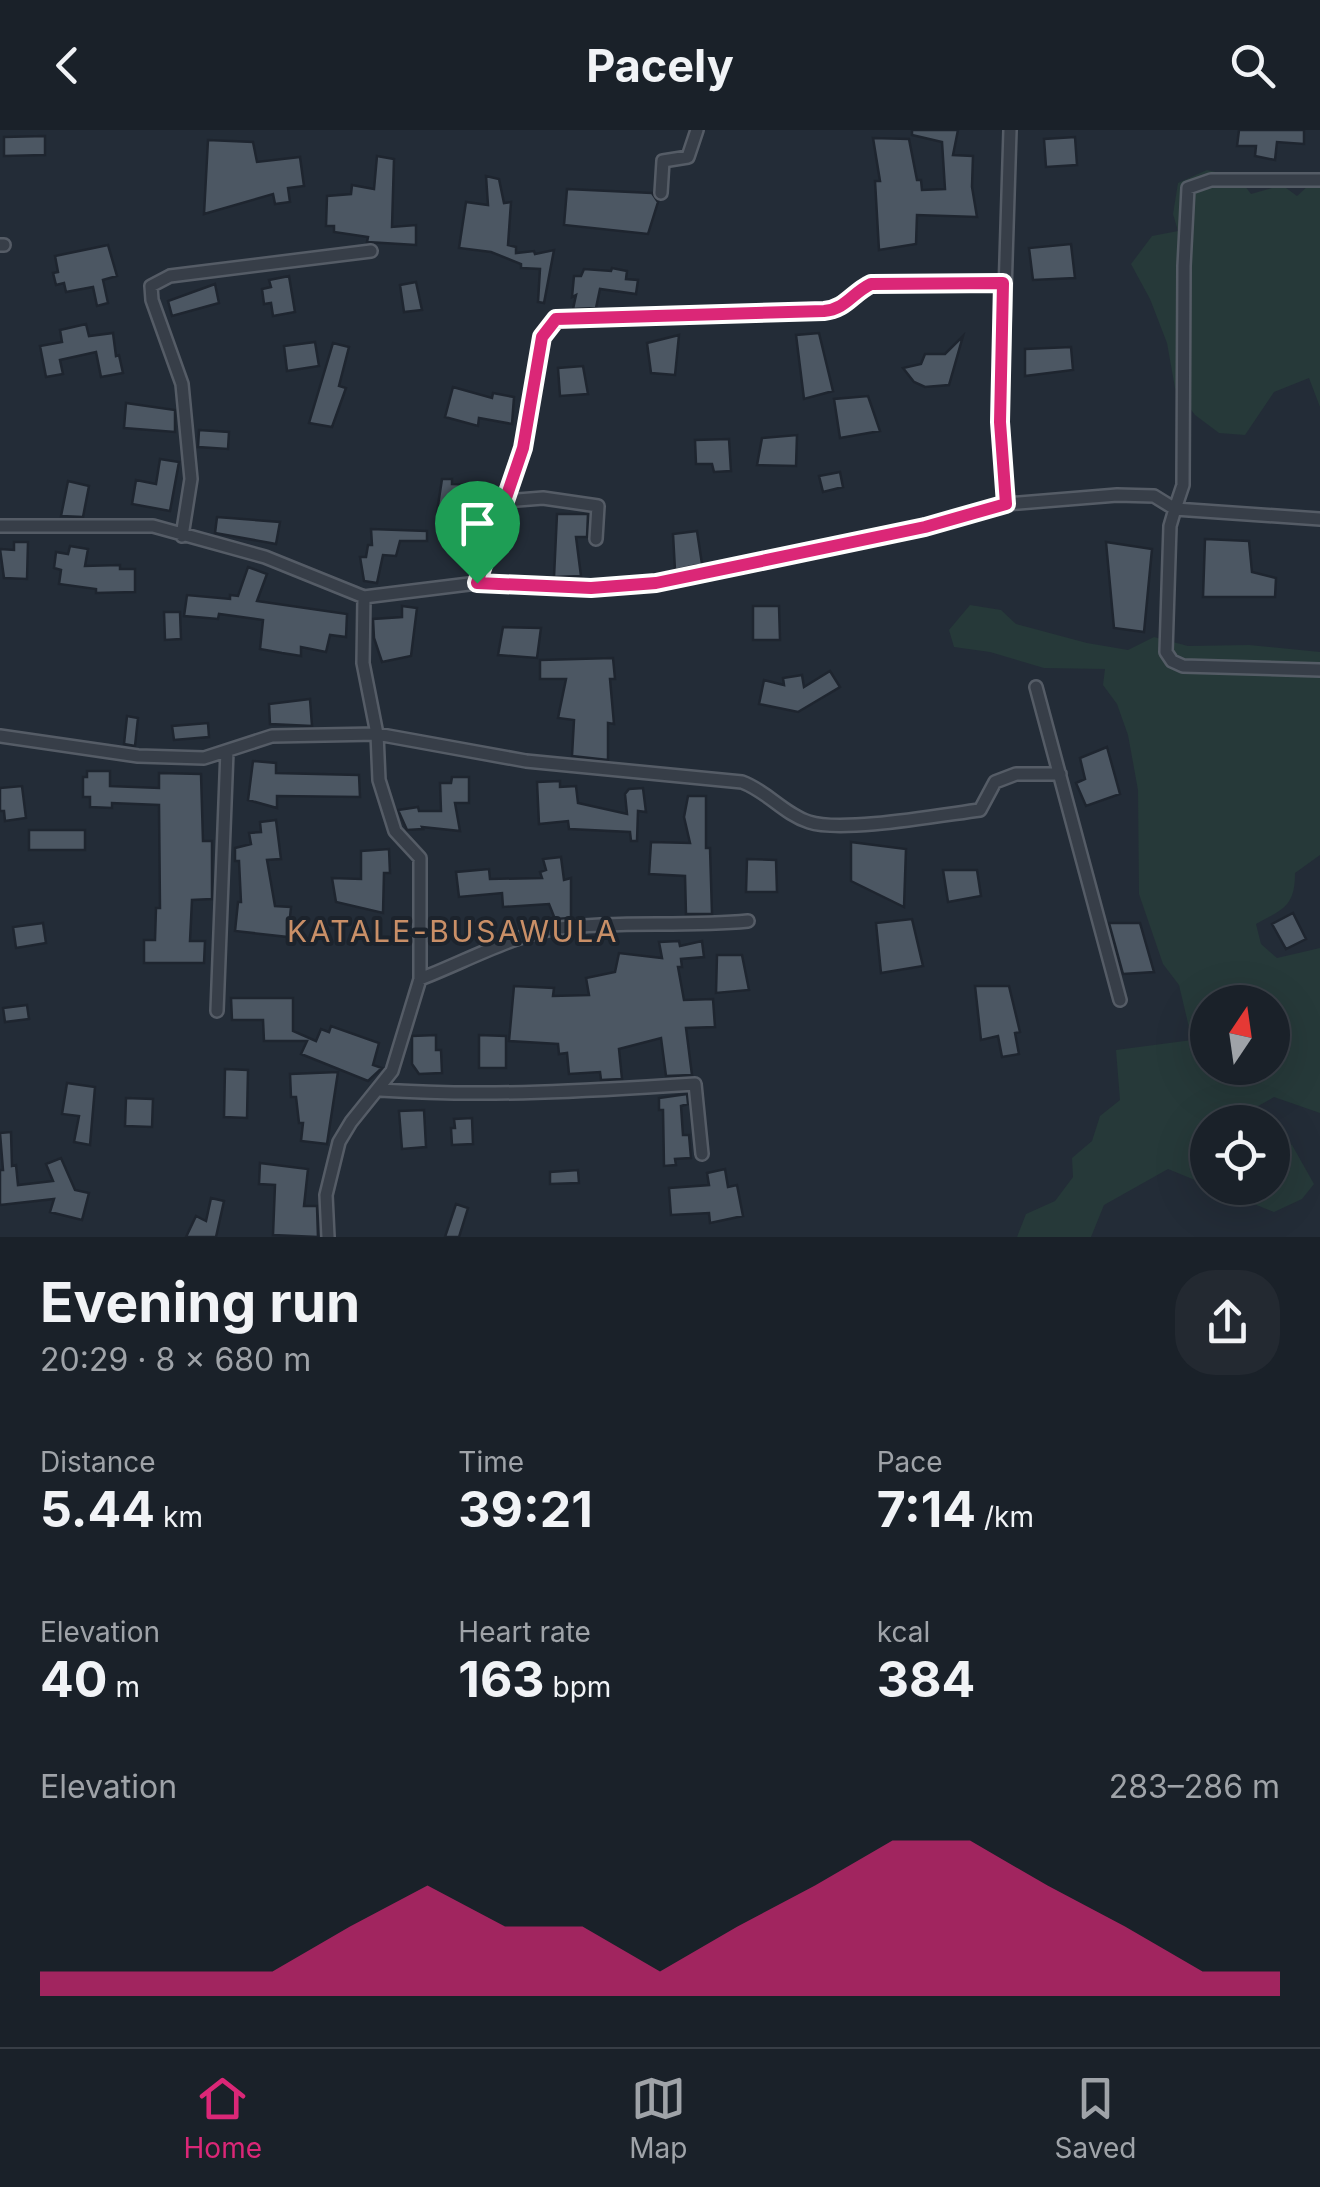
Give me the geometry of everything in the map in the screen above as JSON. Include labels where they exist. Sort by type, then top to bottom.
[{"type":"street","points":[[660,194],[663,161],[688,158],[697,130]]},
{"type":"street","points":[[1006,504],[1000,422],[1010,130]]},
{"type":"street","points":[[1320,180],[1211,180],[1188,188],[1183,485],[1170,526],[1166,652],[1172,661],[1183,666],[1320,670]]},
{"type":"street","points":[[182,536],[191,479],[182,384],[152,300],[151,286],[170,276],[371,251]]},
{"type":"street","points":[[477,583],[523,448],[542,337],[556,319],[824,311],[846,305],[871,284],[1003,283]]},
{"type":"street","points":[[0,526],[153,526],[265,557],[364,597],[477,583],[591,588],[656,583],[925,527],[1006,504],[1117,495],[1154,496],[1176,509],[1320,520]]},
{"type":"street","points":[[505,501],[543,498],[598,506],[596,539]]},
{"type":"street","points":[[328,1237],[326,1194],[339,1142],[392,1071],[420,979],[420,858],[395,830],[379,780],[377,734],[363,663],[364,597]]},
{"type":"street","points":[[1036,688],[1120,1000]]},
{"type":"street","points":[[0,736],[138,756],[204,758],[272,736],[377,734],[526,761],[742,782],[760,789],[800,818],[820,824],[908,820],[980,810],[995,782],[1016,774],[1060,774]]},
{"type":"street","points":[[217,1011],[227,752]]},
{"type":"street","points":[[420,979],[556,928],[748,922]]},
{"type":"street","points":[[380,1090],[553,1094],[694,1084],[702,1154]]},
{"type":"shaded area","points":[[1207,170],[1238,177],[1251,194],[1282,185],[1297,196],[1320,175],[1320,407],[1309,378],[1274,392],[1245,435],[1219,433],[1195,415],[1175,388],[1167,343],[1131,264],[1152,236],[1178,231],[1173,214],[1178,183]]},
{"type":"shaded area","points":[[970,605],[1001,610],[1016,624],[1128,650],[1154,637],[1188,646],[1249,645],[1320,652],[1320,855],[1295,873],[1293,893],[1286,906],[1256,924],[1261,944],[1277,958],[1320,948],[1320,1113],[1274,1097],[1260,1105],[1190,1105],[1190,1178],[1168,1169],[1104,1205],[1091,1237],[1017,1237],[1026,1214],[1055,1201],[1073,1177],[1072,1158],[1092,1141],[1100,1116],[1120,1100],[1116,1050],[1190,1040],[1190,1085],[1290,1085],[1290,985],[1190,985],[1190,1032],[1179,985],[1163,964],[1139,894],[1138,790],[1128,735],[1117,704],[1103,685],[1105,669],[1044,668],[990,652],[954,647],[949,630]]},
{"type":"shaded area","points":[[1290,1144],[1314,1184],[1302,1199],[1290,1205]]},
{"type":"shaded area","points":[[1256,1205],[1289,1205],[1274,1212]]},
{"type":"building","points":[[912,130],[958,130],[953,155],[973,156],[972,187],[977,217],[917,215],[916,244],[879,250],[875,181],[880,181],[873,138],[909,139],[922,190],[945,189],[942,142],[912,135]]},
{"type":"building","points":[[1239,130],[1304,130],[1304,144],[1277,142],[1275,160],[1255,156],[1256,146],[1237,146]]},
{"type":"building","points":[[45,136],[45,155],[4,156],[4,137]]},
{"type":"building","points":[[1075,137],[1077,165],[1046,167],[1044,139]]},
{"type":"building","points":[[208,140],[253,142],[257,162],[300,157],[304,186],[288,188],[290,202],[275,204],[273,194],[204,214]]},
{"type":"building","points":[[377,156],[394,159],[392,227],[416,225],[416,245],[367,242],[368,237],[334,232],[334,226],[326,226],[327,196],[351,194],[352,185],[374,189]]},
{"type":"building","points":[[486,176],[499,179],[504,203],[511,202],[508,245],[516,247],[516,253],[554,250],[544,303],[538,302],[540,269],[521,268],[521,264],[491,252],[459,248],[466,202],[488,205]]},
{"type":"building","points":[[567,189],[652,193],[658,202],[648,234],[564,225]]},
{"type":"building","points":[[1071,244],[1075,278],[1033,280],[1029,248]]},
{"type":"building","points":[[108,245],[117,276],[103,280],[108,303],[97,306],[93,287],[66,292],[64,283],[56,285],[55,256]]},
{"type":"building","points":[[584,269],[627,271],[626,279],[638,280],[636,294],[600,289],[596,308],[573,309],[574,276],[581,276]]},
{"type":"building","points":[[289,276],[295,312],[273,316],[271,303],[264,304],[262,289],[271,287],[269,280]]},
{"type":"building","points":[[416,282],[422,310],[404,312],[400,285]]},
{"type":"building","points":[[215,284],[219,303],[172,316],[168,301]]},
{"type":"building","points":[[86,324],[89,336],[113,333],[123,373],[101,377],[96,352],[60,360],[63,374],[46,377],[40,346],[62,342],[60,330]]},
{"type":"building","points":[[819,333],[833,391],[804,399],[796,335]]},
{"type":"building","points":[[679,335],[675,375],[651,373],[647,343]]},
{"type":"building","points":[[963,336],[949,385],[925,387],[914,382],[903,368],[921,364],[925,354],[945,354]]},
{"type":"building","points":[[315,342],[319,366],[287,371],[284,346]]},
{"type":"building","points":[[333,343],[349,347],[339,386],[346,388],[332,427],[309,423]]},
{"type":"building","points":[[1071,347],[1073,370],[1025,376],[1025,349]]},
{"type":"building","points":[[583,366],[588,394],[560,396],[558,368]]},
{"type":"building","points":[[453,387],[492,398],[493,393],[514,397],[512,424],[479,418],[478,426],[445,417]]},
{"type":"building","points":[[868,396],[880,431],[840,438],[834,399]]},
{"type":"building","points":[[126,403],[175,410],[175,432],[124,428]]},
{"type":"building","points":[[199,430],[229,432],[228,449],[198,447]]},
{"type":"building","points":[[797,435],[796,466],[757,465],[762,438]]},
{"type":"building","points":[[729,439],[731,471],[714,472],[712,464],[696,464],[695,440]]},
{"type":"building","points":[[160,459],[179,462],[170,511],[132,504],[136,480],[156,484]]},
{"type":"building","points":[[840,472],[843,487],[823,492],[819,476]]},
{"type":"building","points":[[442,479],[452,479],[452,484],[488,485],[485,514],[474,513],[471,523],[458,520],[459,511],[437,512]]},
{"type":"building","points":[[68,481],[89,486],[83,517],[61,516]]},
{"type":"building","points":[[557,514],[588,514],[587,537],[576,537],[581,576],[554,577]]},
{"type":"building","points":[[217,517],[280,522],[276,544],[215,533]]},
{"type":"building","points":[[371,529],[427,531],[427,541],[400,541],[396,556],[383,555],[377,583],[364,581],[360,557],[366,557],[368,545],[372,545]]},
{"type":"building","points":[[697,531],[702,564],[675,570],[673,534]]},
{"type":"building","points":[[1205,539],[1249,541],[1252,572],[1276,578],[1275,597],[1203,597]]},
{"type":"building","points":[[14,542],[28,542],[27,579],[4,578],[0,549],[14,550]]},
{"type":"building","points":[[1106,542],[1152,549],[1144,632],[1114,628]]},
{"type":"building","points":[[70,546],[88,549],[85,566],[120,565],[120,569],[135,569],[135,592],[96,593],[96,589],[59,584],[61,570],[54,568],[56,552],[68,554]]},
{"type":"building","points":[[248,567],[267,574],[257,601],[347,614],[346,637],[330,635],[326,652],[301,647],[301,656],[260,649],[263,620],[219,614],[218,619],[184,616],[187,595],[230,599],[230,595],[238,596]]},
{"type":"building","points":[[402,606],[417,608],[411,656],[382,662],[373,619],[402,617]]},
{"type":"building","points":[[753,606],[779,606],[780,640],[753,640]]},
{"type":"building","points":[[164,612],[180,612],[181,639],[165,640]]},
{"type":"building","points":[[503,627],[541,628],[537,658],[498,655]]},
{"type":"building","points":[[613,658],[615,679],[610,679],[614,724],[608,723],[608,760],[572,756],[574,720],[558,718],[566,679],[540,679],[540,660]]},
{"type":"building","points":[[830,671],[840,687],[798,712],[759,704],[764,680],[784,685],[783,678],[802,675],[804,687]]},
{"type":"building","points":[[310,699],[312,726],[270,724],[269,704]]},
{"type":"building","points":[[127,716],[138,718],[135,746],[124,744]]},
{"type":"building","points":[[208,723],[209,737],[174,740],[172,726]]},
{"type":"building","points":[[1107,747],[1120,794],[1086,806],[1076,783],[1085,779],[1080,758]]},
{"type":"building","points":[[253,761],[276,763],[276,773],[359,775],[360,797],[277,796],[277,808],[248,800]]},
{"type":"building","points":[[87,771],[110,771],[110,786],[159,788],[159,773],[201,774],[203,841],[212,841],[212,899],[192,900],[190,941],[205,941],[204,963],[144,963],[144,940],[155,940],[156,908],[160,908],[159,805],[112,803],[112,808],[90,807],[90,797],[83,797],[83,777],[87,777]]},
{"type":"building","points":[[452,777],[469,777],[469,803],[455,803],[460,831],[422,827],[407,830],[398,810],[418,807],[419,811],[441,811],[440,783],[451,783]]},
{"type":"building","points":[[560,781],[560,787],[576,786],[578,803],[627,814],[625,794],[629,789],[643,788],[646,812],[638,811],[637,841],[631,841],[630,832],[569,829],[568,821],[539,824],[537,782]]},
{"type":"building","points":[[22,786],[26,818],[5,821],[4,811],[0,811],[0,788]]},
{"type":"building","points":[[688,796],[706,796],[712,914],[686,914],[685,876],[649,874],[651,842],[690,843],[684,817]]},
{"type":"building","points":[[276,820],[281,859],[267,860],[275,906],[291,907],[288,937],[235,931],[241,902],[235,848],[251,844],[249,833],[261,832],[260,822]]},
{"type":"building","points":[[29,830],[85,830],[85,850],[29,850]]},
{"type":"building","points":[[851,842],[906,849],[904,907],[851,881]]},
{"type":"building","points":[[389,849],[390,873],[384,873],[383,913],[336,902],[332,878],[361,879],[361,851]]},
{"type":"building","points":[[561,857],[564,880],[571,878],[571,918],[555,919],[549,904],[503,907],[502,893],[459,897],[456,872],[489,869],[490,879],[542,878],[540,872],[546,870],[543,859]]},
{"type":"building","points":[[747,859],[776,860],[777,892],[746,892]]},
{"type":"building","points":[[943,870],[977,870],[981,896],[948,902]]},
{"type":"building","points":[[1293,913],[1306,939],[1286,949],[1272,924]]},
{"type":"building","points":[[912,919],[923,966],[881,973],[876,923]]},
{"type":"building","points":[[43,923],[46,943],[16,948],[13,927]]},
{"type":"building","points":[[1109,923],[1140,923],[1154,972],[1123,974]]},
{"type":"building","points":[[679,941],[680,946],[702,941],[704,957],[681,959],[682,967],[678,967],[684,1000],[713,999],[715,1027],[686,1028],[692,1075],[666,1076],[661,1038],[619,1049],[622,1079],[601,1080],[600,1072],[569,1074],[567,1053],[559,1054],[558,1044],[509,1041],[514,986],[554,988],[553,996],[589,995],[586,978],[615,972],[619,953],[662,958],[659,942]]},
{"type":"building","points":[[717,955],[742,955],[749,990],[716,993]]},
{"type":"building","points":[[975,986],[1009,986],[1020,1032],[1015,1033],[1019,1054],[1002,1057],[998,1036],[981,1040]]},
{"type":"building","points":[[231,998],[293,998],[293,1031],[316,1041],[321,1029],[329,1032],[331,1026],[379,1043],[373,1065],[382,1068],[368,1081],[301,1054],[307,1041],[264,1041],[263,1020],[232,1020]]},
{"type":"building","points":[[27,1005],[29,1019],[5,1022],[3,1008]]},
{"type":"building","points":[[436,1035],[442,1073],[419,1074],[412,1064],[412,1036]]},
{"type":"building","points":[[479,1035],[506,1036],[506,1068],[479,1068]]},
{"type":"building","points":[[225,1069],[248,1070],[247,1118],[224,1117]]},
{"type":"building","points":[[338,1072],[327,1144],[301,1141],[303,1123],[299,1123],[296,1097],[291,1097],[290,1074]]},
{"type":"building","points":[[67,1083],[95,1087],[90,1145],[74,1142],[79,1116],[62,1114]]},
{"type":"building","points":[[687,1094],[688,1104],[681,1106],[683,1135],[689,1135],[691,1158],[675,1159],[676,1165],[664,1166],[663,1110],[659,1110],[659,1098]]},
{"type":"building","points":[[126,1098],[153,1099],[152,1127],[125,1126]]},
{"type":"building","points":[[424,1110],[426,1147],[402,1149],[399,1111]]},
{"type":"building","points":[[472,1118],[473,1144],[452,1145],[454,1119]]},
{"type":"building","points":[[11,1132],[12,1166],[16,1165],[18,1185],[53,1181],[46,1164],[61,1158],[75,1190],[89,1193],[82,1220],[50,1212],[54,1199],[0,1205],[0,1133]]},
{"type":"building","points":[[260,1163],[308,1169],[304,1206],[317,1206],[318,1237],[273,1235],[275,1185],[259,1184]]},
{"type":"building","points":[[725,1169],[728,1187],[737,1185],[743,1216],[710,1223],[709,1213],[671,1215],[669,1188],[709,1185],[707,1173]]},
{"type":"building","points":[[578,1170],[579,1183],[550,1184],[550,1172]]},
{"type":"building","points":[[211,1198],[224,1201],[216,1237],[186,1237],[196,1216],[206,1221]]},
{"type":"building","points":[[456,1204],[468,1208],[459,1237],[445,1237]]},
{"type":"district","name":"KATALE-BUSAWULA","points":[[453,932]]},
{"type":"route","points":[[1003,283],[1000,422],[1006,504],[925,527],[656,583],[591,588],[477,583],[523,448],[542,337],[556,319],[824,311],[846,305],[871,284],[1003,283]]}]
